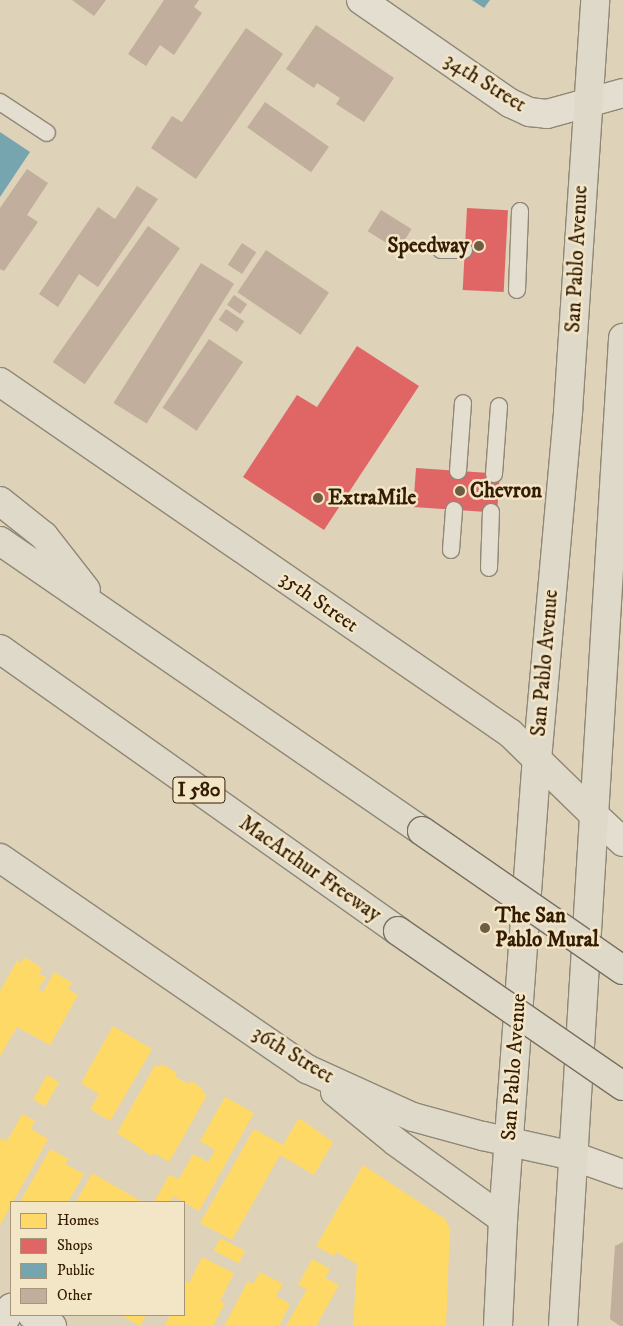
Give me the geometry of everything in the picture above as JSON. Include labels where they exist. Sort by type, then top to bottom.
[{"type":"main road","name":"San Pablo Avenue","points":[[498,1326],[503,1219],[537,760],[568,411],[595,0]]},
{"type":"main road","points":[[563,1326],[592,814],[623,338]]},
{"type":"main road","name":"35th Street","points":[[0,382],[510,733],[592,814]]},
{"type":"main road","points":[[0,501],[44,536],[99,608]]},
{"type":"main road","points":[[0,541],[623,970]]},
{"type":"main road","name":"MacArthur Freeway","points":[[0,649],[398,931],[623,1086]]},
{"type":"main road","name":"36th Street","points":[[0,858],[307,1069],[413,1117],[509,1142],[573,1156]]},
{"type":"main road","points":[[307,1069],[396,1142],[503,1219]]},
{"type":"street","name":"34th Street","points":[[361,0],[510,103],[529,112],[548,114],[623,93]]},
{"type":"street","name":"35th Street","points":[[592,814],[623,842]]},
{"type":"street","name":"36th Street","points":[[573,1156],[623,1174]]},
{"type":"street","points":[[1,1326],[10,1310]]},
{"type":"street","points":[[34,1316],[52,1326]]},
{"type":"lane","points":[[0,102],[46,133]]},
{"type":"lane","points":[[517,290],[512,254],[520,211]]},
{"type":"lane","points":[[441,250],[464,250]]},
{"type":"lane","points":[[458,471],[463,403]]},
{"type":"lane","points":[[494,474],[499,406]]},
{"type":"lane","points":[[451,550],[454,510]]},
{"type":"lane","points":[[489,568],[491,512]]},
{"type":"building: Homes","points":[[24,957],[42,968],[39,974],[46,977],[38,989],[43,992],[54,972],[72,983],[68,989],[78,995],[50,1045],[17,1027],[0,1056],[0,991],[17,961],[21,963]]},
{"type":"building: Homes","points":[[113,1026],[152,1049],[110,1121],[90,1109],[99,1094],[81,1083]]},
{"type":"building: Homes","points":[[162,1064],[177,1073],[175,1077],[189,1084],[191,1081],[203,1089],[202,1092],[207,1095],[169,1162],[154,1153],[152,1156],[117,1133],[155,1065],[160,1067]]},
{"type":"building: Homes","points":[[47,1075],[59,1082],[45,1106],[33,1099]]},
{"type":"building: Homes","points":[[225,1097],[254,1113],[199,1211],[185,1203],[185,1201],[173,1196],[170,1201],[155,1201],[169,1175],[179,1179],[193,1154],[208,1162],[215,1150],[200,1141]]},
{"type":"building: Homes","points":[[22,1114],[35,1121],[31,1129],[48,1139],[13,1201],[10,1201],[10,1207],[0,1225],[0,1141],[2,1138],[7,1141]]},
{"type":"building: Homes","points":[[299,1118],[333,1142],[314,1175],[280,1155],[232,1240],[200,1223],[254,1129],[283,1145]]},
{"type":"building: Homes","points":[[50,1149],[69,1159],[65,1164],[84,1174],[69,1201],[21,1201]]},
{"type":"building: Homes","points":[[363,1165],[445,1219],[450,1228],[446,1326],[353,1326],[357,1264],[336,1252],[334,1256],[316,1246]]},
{"type":"building: Homes","points":[[92,1173],[141,1201],[77,1201]]},
{"type":"building: Homes","points":[[220,1238],[245,1251],[239,1263],[214,1250]]},
{"type":"building: Homes","points":[[202,1257],[234,1273],[220,1301],[225,1303],[213,1326],[165,1325],[170,1316],[185,1316],[185,1281],[189,1283]]},
{"type":"building: Homes","points":[[312,1259],[330,1269],[325,1278],[339,1285],[316,1326],[286,1326],[307,1289],[298,1285]]},
{"type":"building: Homes","points":[[260,1272],[283,1284],[276,1296],[290,1304],[279,1326],[224,1326],[248,1281],[253,1284]]},
{"type":"building: Homes","points":[[123,1316],[145,1316],[140,1326]]},
{"type":"building: Shops","points":[[467,208],[508,210],[504,292],[463,290]]},
{"type":"building: Shops","points":[[357,346],[419,386],[324,530],[243,477],[297,395],[317,407]]},
{"type":"building: Shops","points":[[416,468],[500,474],[497,513],[413,507]]},
{"type":"building: Public","points":[[472,0],[490,0],[484,8]]},
{"type":"building: Public","points":[[0,132],[30,152],[0,197]]},
{"type":"building: Other","points":[[72,0],[106,0],[94,16]]},
{"type":"building: Other","points":[[164,0],[199,0],[194,7],[202,13],[174,55],[160,45],[146,66],[128,54]]},
{"type":"building: Other","points":[[316,25],[394,78],[364,122],[336,104],[340,98],[317,83],[314,88],[286,69]]},
{"type":"building: Other","points":[[246,28],[283,54],[196,179],[151,148],[172,116],[182,122]]},
{"type":"building: Other","points":[[265,102],[329,147],[311,172],[247,127]]},
{"type":"building: Other","points":[[27,169],[48,183],[27,215],[38,222],[4,271],[0,269],[0,208]]},
{"type":"building: Other","points":[[137,186],[158,199],[98,287],[79,274],[58,307],[39,294],[98,207],[115,219]]},
{"type":"building: Other","points":[[381,210],[412,229],[398,250],[368,231]]},
{"type":"building: Other","points":[[148,226],[180,248],[85,384],[53,362]]},
{"type":"building: Other","points":[[242,243],[256,252],[242,274],[228,265]]},
{"type":"building: Other","points":[[266,250],[329,292],[300,335],[237,292]]},
{"type":"building: Other","points":[[201,263],[234,284],[147,424],[114,403]]},
{"type":"building: Other","points":[[234,295],[247,304],[240,314],[227,305]]},
{"type":"building: Other","points":[[226,309],[244,321],[237,332],[219,320]]},
{"type":"building: Other","points":[[209,339],[243,362],[197,431],[163,408]]},
{"type":"building: Other","points":[[623,1242],[623,1326],[620,1326],[610,1319],[615,1246]]},
{"type":"place","name":"Speedway","points":[[479,246]]},
{"type":"place","name":"Chevron","points":[[460,491]]},
{"type":"place","name":"ExtraMile","points":[[318,498]]},
{"type":"place","name":"The San Pablo Mural","points":[[485,928]]}]
